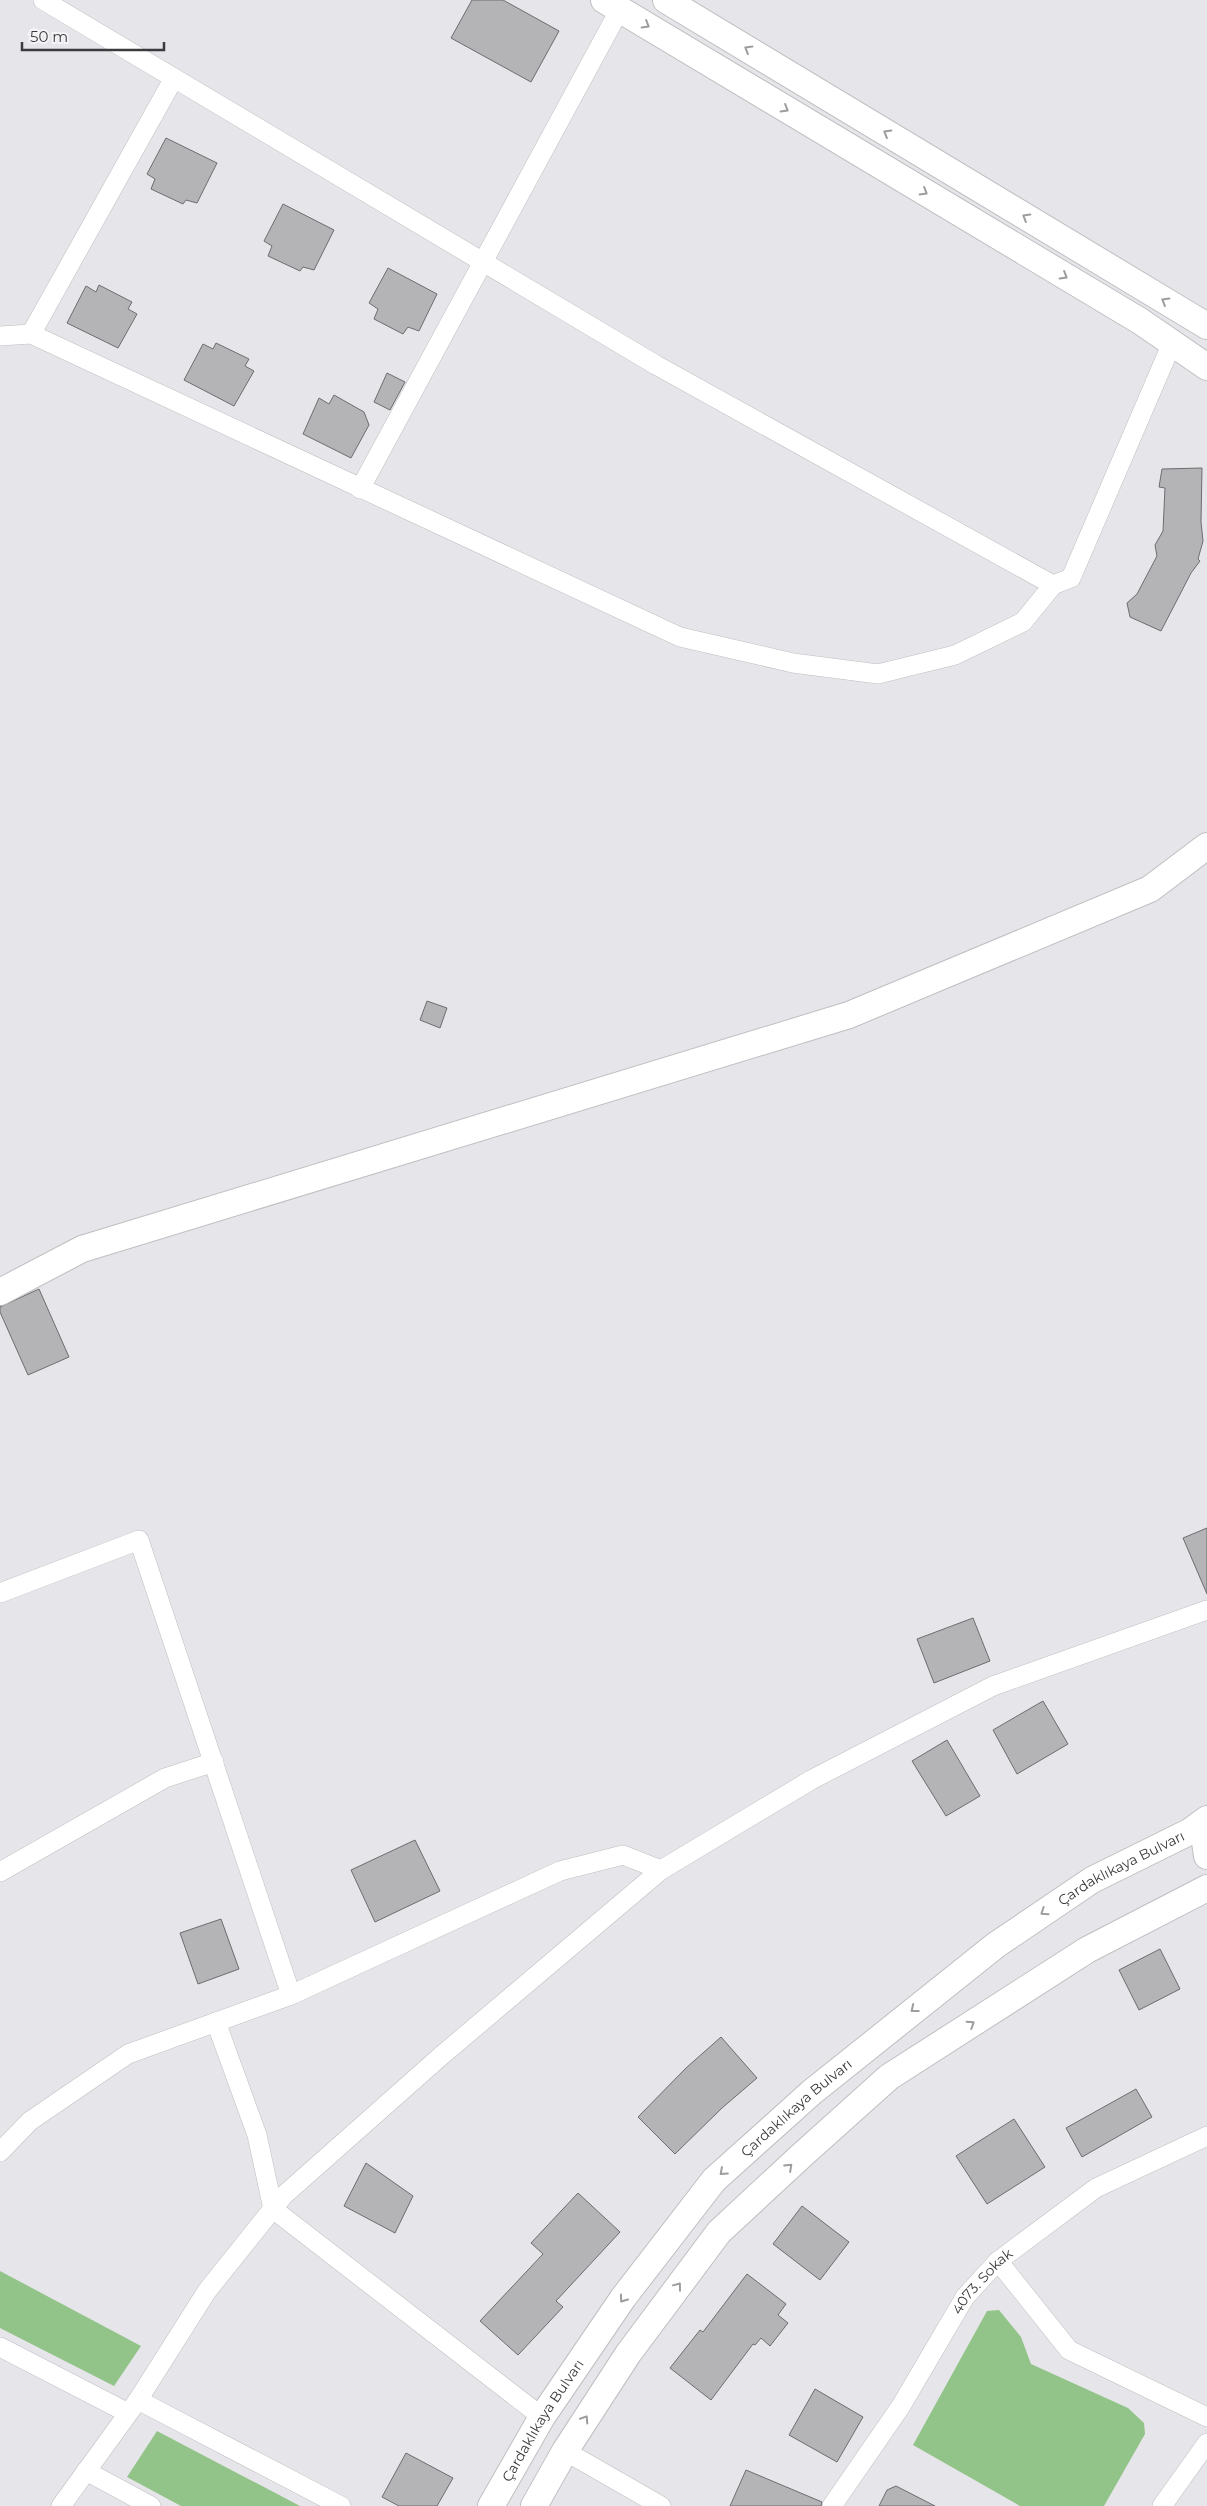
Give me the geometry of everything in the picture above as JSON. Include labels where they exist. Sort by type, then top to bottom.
[{"type":"main road","points":[[666,0],[1207,326]]},
{"type":"main road","points":[[612,5],[1140,321],[1207,367]]},
{"type":"main road","points":[[0,1292],[82,1249],[849,1015],[1150,889],[1207,846]]},
{"type":"main road","name":"Çardaklıkaya Bulvarı","points":[[491,2506],[542,2417],[623,2298],[721,2174],[812,2092],[996,1945],[1092,1880],[1188,1832],[1207,1818]]},
{"type":"main road","points":[[1207,1826],[1204,1835],[1207,1856]]},
{"type":"main road","points":[[534,2506],[565,2451],[628,2354],[719,2232],[889,2077],[1087,1950],[1207,1888]]},
{"type":"street","points":[[43,0],[656,365],[1053,585]]},
{"type":"street","points":[[360,489],[482,262],[612,5]]},
{"type":"street","points":[[31,334],[174,78]]},
{"type":"street","points":[[0,336],[31,334],[680,637],[793,663],[878,674],[955,655],[1023,622],[1053,585],[1071,578],[1172,343]]},
{"type":"street","points":[[0,1593],[139,1540],[291,1995]]},
{"type":"street","points":[[61,2506],[133,2407],[207,2290],[283,2196],[441,2056],[661,1870],[810,1780],[993,1686],[1207,1610]]},
{"type":"street","points":[[0,1872],[165,1778],[214,1762]]},
{"type":"street","points":[[0,2152],[30,2121],[128,2054],[291,1995],[560,1871],[622,1856],[661,1870]]},
{"type":"street","points":[[216,2022],[257,2135],[273,2209],[542,2417]]},
{"type":"street","name":"4073. Sokak","points":[[832,2506],[901,2406],[965,2297],[998,2262],[1096,2188],[1207,2136]]},
{"type":"street","points":[[998,2262],[1069,2350],[1207,2417]]},
{"type":"street","points":[[0,2347],[133,2407],[341,2506]]},
{"type":"street","points":[[1162,2506],[1207,2443]]},
{"type":"street","points":[[565,2451],[661,2506]]},
{"type":"street","points":[[86,2471],[151,2506]]},
{"type":"green space","points":[[0,2271],[141,2346],[114,2386],[0,2328]]},
{"type":"green space","points":[[999,2310],[1021,2337],[1031,2364],[1128,2408],[1144,2423],[1145,2434],[1104,2506],[1020,2506],[913,2445],[987,2311]]},
{"type":"green space","points":[[157,2431],[300,2506],[181,2506],[127,2477]]},
{"type":"building","points":[[472,0],[503,0],[559,31],[531,82],[451,38]]},
{"type":"building","points":[[166,138],[217,163],[197,203],[186,200],[183,204],[151,189],[155,179],[147,174]]},
{"type":"building","points":[[283,204],[334,230],[314,270],[303,267],[300,271],[268,256],[272,246],[264,241]]},
{"type":"building","points":[[388,268],[437,294],[419,331],[408,327],[403,334],[374,319],[378,309],[369,303]]},
{"type":"building","points":[[99,285],[132,302],[128,309],[137,314],[118,348],[67,323],[86,286],[96,292]]},
{"type":"building","points":[[216,343],[249,359],[245,366],[254,371],[234,406],[184,380],[203,344],[213,349]]},
{"type":"building","points":[[387,373],[405,382],[390,410],[374,402]]},
{"type":"building","points":[[334,395],[364,412],[369,425],[351,458],[303,434],[319,398],[329,404]]},
{"type":"building","points":[[1202,468],[1201,522],[1203,541],[1198,559],[1200,561],[1191,573],[1161,631],[1130,617],[1127,603],[1137,594],[1157,556],[1155,545],[1163,531],[1165,488],[1159,487],[1162,469]]},
{"type":"building","points":[[427,1001],[447,1008],[440,1028],[420,1020]]},
{"type":"building","points":[[39,1289],[69,1357],[28,1375],[0,1312],[0,1307]]},
{"type":"building","points":[[1207,1528],[1207,1594],[1183,1538]]},
{"type":"building","points":[[973,1618],[990,1661],[934,1683],[917,1639]]},
{"type":"building","points":[[1043,1701],[1068,1744],[1017,1774],[993,1730]]},
{"type":"building","points":[[947,1740],[980,1796],[946,1816],[912,1761]]},
{"type":"building","points":[[415,1840],[440,1891],[375,1922],[351,1870]]},
{"type":"building","points":[[221,1919],[239,1969],[198,1984],[180,1933]]},
{"type":"building","points":[[1160,1949],[1180,1989],[1139,2010],[1119,1970]]},
{"type":"building","points":[[721,2037],[757,2078],[722,2108],[675,2154],[638,2117],[686,2068]]},
{"type":"building","points":[[1136,2089],[1152,2117],[1082,2157],[1066,2128]]},
{"type":"building","points":[[1014,2119],[1045,2167],[987,2204],[956,2156]]},
{"type":"building","points":[[366,2163],[413,2196],[395,2233],[344,2206]]},
{"type":"building","points":[[578,2193],[620,2232],[556,2301],[563,2307],[518,2355],[480,2321],[543,2254],[531,2243]]},
{"type":"building","points":[[802,2206],[849,2242],[820,2280],[773,2244]]},
{"type":"building","points":[[747,2274],[786,2304],[778,2315],[788,2323],[770,2346],[761,2338],[755,2345],[753,2344],[711,2400],[670,2368],[700,2330],[703,2332]]},
{"type":"building","points":[[815,2389],[863,2417],[837,2462],[789,2435]]},
{"type":"building","points":[[406,2453],[453,2478],[437,2506],[399,2506],[382,2497]]},
{"type":"building","points":[[746,2470],[822,2502],[821,2506],[730,2506]]},
{"type":"building","points":[[896,2486],[935,2506],[879,2506],[887,2490]]}]
